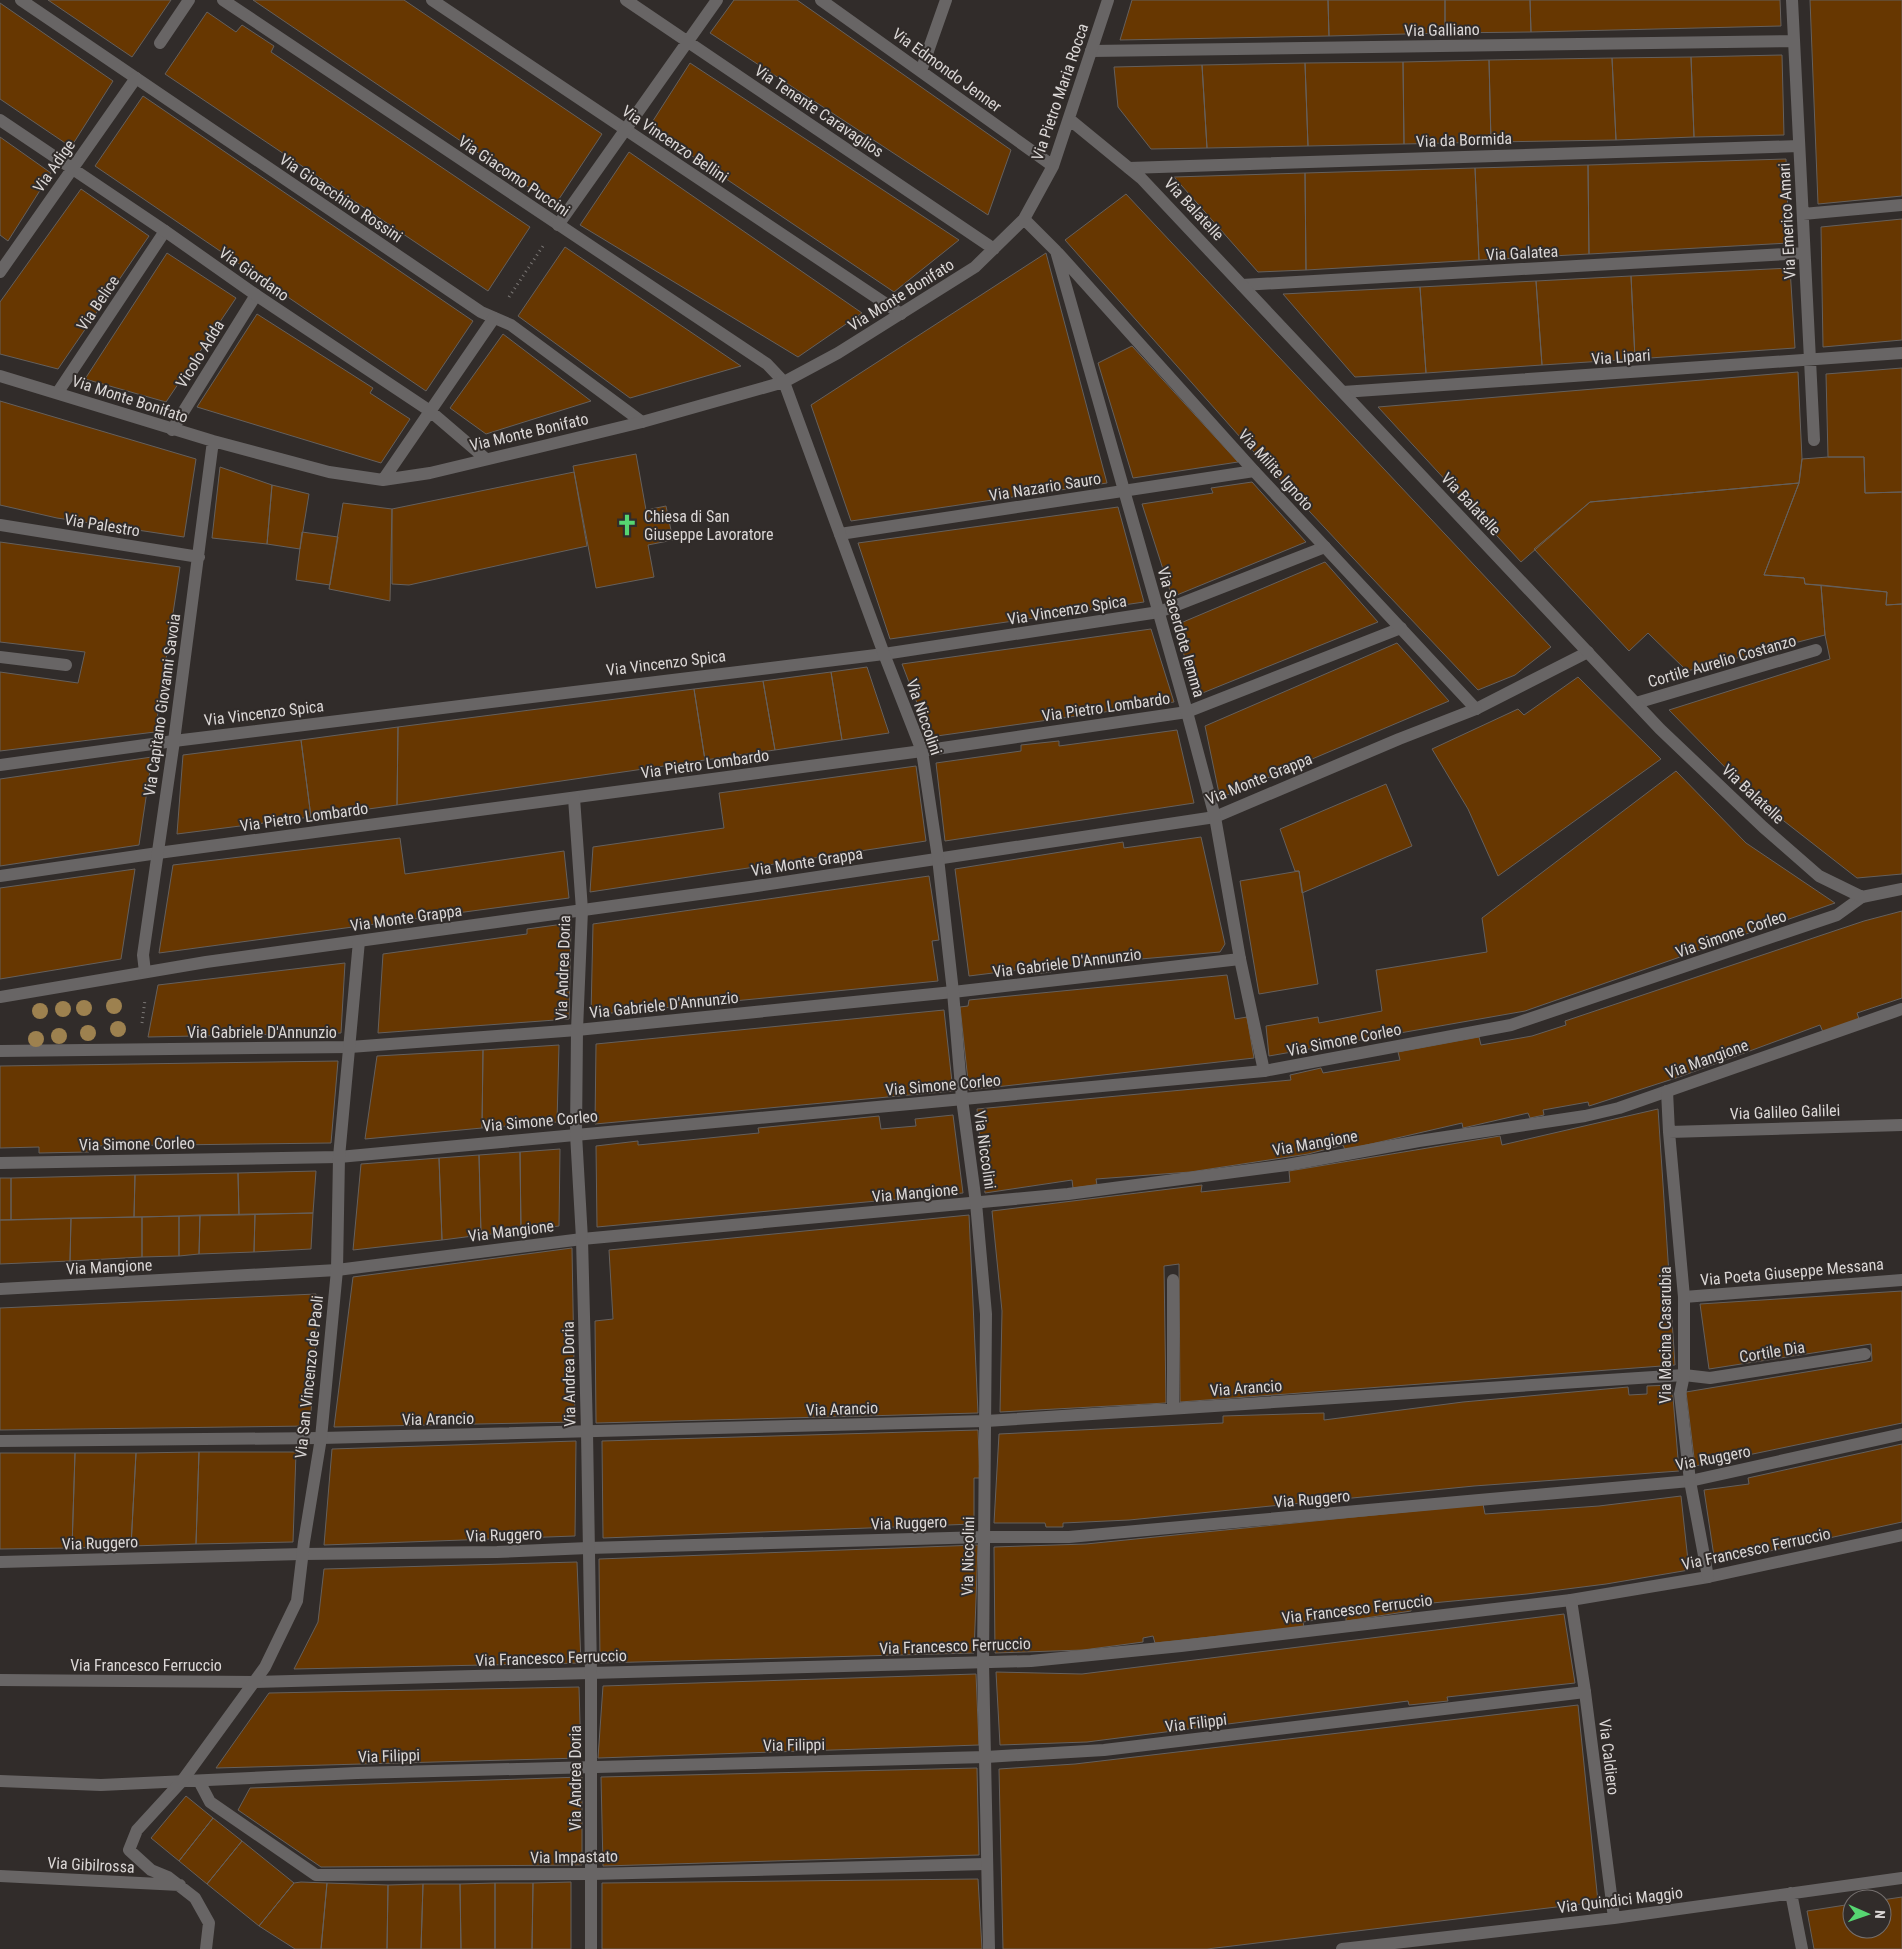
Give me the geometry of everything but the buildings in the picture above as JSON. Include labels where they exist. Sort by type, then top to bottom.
[{"type":"street","name":"Via Gioacchino Rossini","points":[[21,0],[481,312],[511,325],[642,422]]},
{"type":"street","points":[[160,43],[189,0]]},
{"type":"street","name":"Via Giacomo Puccini","points":[[223,0],[767,364],[784,382]]},
{"type":"street","name":"Via Vincenzo Bellini","points":[[432,0],[901,314]]},
{"type":"street","name":"Via Tenente Caravaglios","points":[[626,0],[994,249]]},
{"type":"street","points":[[558,225],[717,0]]},
{"type":"street","name":"Via Edmondo Jenner","points":[[821,0],[1053,166]]},
{"type":"street","points":[[922,71],[946,0]]},
{"type":"street","name":"Via Pietro Maria Rocca","points":[[1024,219],[1053,166],[1108,0]]},
{"type":"street","name":"Via Emerico Amari","points":[[1792,0],[1814,440]]},
{"type":"street","name":"Via Galliano","points":[[1091,51],[1794,41]]},
{"type":"street","name":"Via Adige","points":[[2,266],[136,78]]},
{"type":"street","name":"Via Balatelle","points":[[1069,118],[1142,178],[1684,752],[1819,876],[1862,897]]},
{"type":"street","name":"Via Giordano","points":[[0,120],[430,411],[486,459]]},
{"type":"street","name":"Via da Bormida","points":[[1129,168],[1799,146]]},
{"type":"street","points":[[1803,214],[1902,205]]},
{"type":"street","name":"Via Monte Bonifato","points":[[0,376],[58,392],[172,430],[328,472],[383,480],[430,473],[642,422],[784,382],[838,353],[975,267],[1024,219]]},
{"type":"street","name":"Via Sacerdote Iemma","points":[[1024,219],[1056,251],[1159,612],[1215,816],[1240,959],[1264,1071]]},
{"type":"street","name":"Via Belice","points":[[58,392],[165,231]]},
{"type":"street","name":"Via Milite Ignoto","points":[[1056,251],[1254,471],[1476,709]]},
{"type":"street","name":"Via Galatea","points":[[1242,285],[1804,253]]},
{"type":"street","name":"Vicolo Adda","points":[[172,430],[256,295]]},
{"type":"street","points":[[383,480],[494,318]]},
{"type":"street","name":"Via Lipari","points":[[1343,392],[1902,353]]},
{"type":"street","name":"Via Niccolini","points":[[784,382],[884,654],[922,751],[938,858],[953,992],[962,1099],[976,1203],[986,1314],[984,1662],[988,1949]]},
{"type":"street","name":"Via Capitano Giovanni Savoia","points":[[145,972],[143,955],[174,741],[213,441]]},
{"type":"street","name":"Via Nazario Sauro","points":[[840,534],[1254,471]]},
{"type":"street","name":"Via Palestro","points":[[0,525],[199,557]]},
{"type":"street","name":"Via Vincenzo Spica","points":[[0,765],[174,741],[884,654],[1159,612],[1325,547]]},
{"type":"street","name":"Via Pietro Lombardo","points":[[0,876],[158,853],[922,751],[1187,712],[1401,628]]},
{"type":"street","name":"Cortile Aurelio Costanzo","points":[[1636,703],[1816,650]]},
{"type":"street","name":"Via Monte Grappa","points":[[0,997],[145,972],[750,887],[1215,816],[1476,709],[1588,652]]},
{"type":"street","points":[[0,657],[66,665]]},
{"type":"street","name":"Via Andrea Doria","points":[[574,798],[582,910],[577,1030],[576,1134],[582,1239],[587,1432],[591,1674],[591,1949]]},
{"type":"street","points":[[1862,897],[1902,889]]},
{"type":"street","name":"Via Simone Corleo","points":[[0,1163],[339,1157],[1264,1071],[1511,1026],[1837,915],[1862,897]]},
{"type":"street","name":"Via San Vincenzo de Paoli","points":[[180,1886],[168,1877],[151,1870],[129,1850],[137,1830],[182,1781],[255,1682],[265,1667],[297,1601],[302,1554],[321,1438],[337,1270],[339,1157],[359,941]]},
{"type":"street","name":"Via Gabriele D'Annunzio","points":[[0,1051],[350,1048],[577,1030],[953,992],[1240,959]]},
{"type":"street","name":"Via Mangione","points":[[0,1289],[337,1270],[582,1239],[1068,1194],[1287,1165],[1419,1141],[1585,1116],[1619,1108],[1902,1009]]},
{"type":"street","name":"Via Macina Casarubia","points":[[1667,1091],[1684,1297],[1684,1375],[1680,1394],[1690,1482],[1708,1577]]},
{"type":"street","name":"Via Galileo Galilei","points":[[1669,1132],[1902,1124]]},
{"type":"street","points":[[1172,1280],[1173,1409]]},
{"type":"street","name":"Via Poeta Giuseppe Messana","points":[[1684,1297],[1902,1280]]},
{"type":"street","name":"Cortile Dia","points":[[1684,1375],[1710,1378],[1865,1354]]},
{"type":"street","name":"Via Arancio","points":[[0,1441],[321,1438],[986,1421],[1684,1375]]},
{"type":"street","name":"Via Ruggero","points":[[0,1562],[302,1554],[498,1552],[985,1537],[1069,1537],[1690,1482],[1902,1434]]},
{"type":"street","name":"Via Francesco Ferruccio","points":[[0,1680],[255,1682],[1031,1661],[1171,1647],[1571,1600],[1708,1577],[1902,1535]]},
{"type":"street","name":"Via Caldiero","points":[[1571,1600],[1585,1692],[1614,1918]]},
{"type":"street","name":"Via Filippi","points":[[0,1781],[101,1785],[357,1773],[986,1757],[1104,1750],[1585,1692]]},
{"type":"street","name":"Via Impastato","points":[[199,1781],[210,1802],[316,1875],[592,1874],[986,1864]]},
{"type":"street","name":"Via Gibilrossa","points":[[0,1876],[180,1886]]},
{"type":"street","name":"Via Quindici Maggio","points":[[1342,1949],[1614,1918],[1902,1878]]},
{"type":"street","points":[[180,1886],[195,1898],[209,1923],[206,1949]]},
{"type":"street","points":[[1791,1893],[1802,1949]]},
{"type":"path","points":[[494,318],[558,225]]},
{"type":"path","points":[[138,1049],[147,987],[145,972]]},
{"type":"place","name":"Chiesa di San Giuseppe Lavoratore","points":[[627,525]]}]
